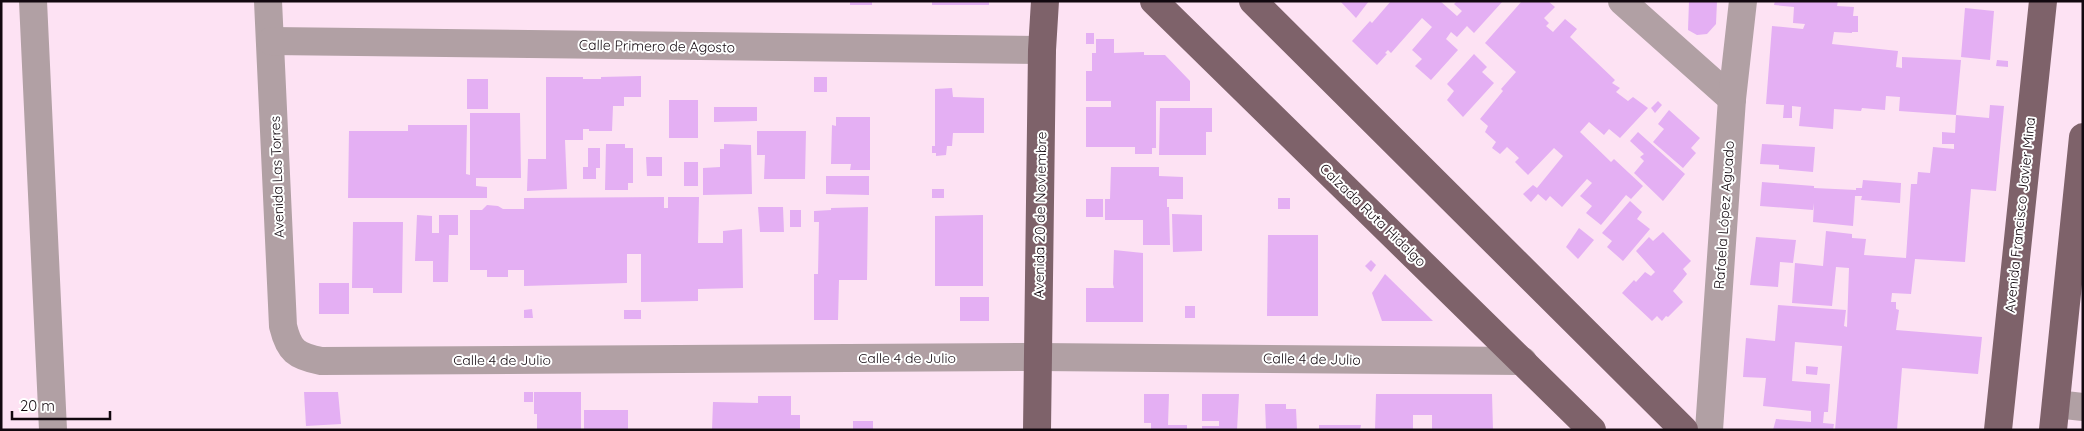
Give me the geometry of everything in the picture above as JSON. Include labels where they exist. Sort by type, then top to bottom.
[{"type":"main road","name":"Avenida 20 de Noviembre","points":[[1037,430],[1042,50],[1045,1]]},
{"type":"main road","name":"Calzada Ruta Hidalgo","points":[[1154,1],[1592,430]]},
{"type":"main road","points":[[1254,1],[1684,430]]},
{"type":"main road","name":"Avenida Francisco Javier Mina","points":[[1998,430],[2043,1]]},
{"type":"main road","points":[[2054,417],[2083,137]]},
{"type":"street","points":[[33,1],[53,430]]},
{"type":"street","name":"Avenida Las Torres","points":[[268,1],[272,41],[283,326],[286,341],[293,350]]},
{"type":"street","points":[[1622,1],[1732,99]]},
{"type":"street","name":"Rafaela López Aguado","points":[[1709,430],[1732,99],[1743,1]]},
{"type":"street","name":"Calle Primero de Agosto","points":[[272,41],[1042,50]]},
{"type":"street","name":"Calle 4 de Julio","points":[[293,350],[305,358],[321,361],[1038,357],[1523,361]]},
{"type":"street","points":[[2054,417],[2083,406]]},
{"type":"building","points":[[850,1],[872,1],[872,5],[850,5]]},
{"type":"building","points":[[932,1],[989,1],[989,5],[932,5]]},
{"type":"building","points":[[1340,1],[1369,1],[1356,18]]},
{"type":"building","points":[[1391,1],[1440,1],[1457,16],[1462,11],[1454,4],[1457,1],[1503,1],[1474,33],[1467,26],[1457,37],[1451,32],[1446,39],[1458,50],[1431,80],[1415,66],[1422,59],[1412,50],[1432,27],[1422,18],[1391,53],[1388,50],[1385,53],[1387,54],[1377,65],[1352,41],[1370,21],[1372,23]]},
{"type":"building","points":[[1522,1],[1548,1],[1555,7],[1544,18],[1549,23],[1546,26],[1553,32],[1565,19],[1577,29],[1570,37],[1615,80],[1612,83],[1620,88],[1616,92],[1628,101],[1633,97],[1648,108],[1620,138],[1609,129],[1604,135],[1589,122],[1580,132],[1611,162],[1614,159],[1643,186],[1631,199],[1626,195],[1601,225],[1586,213],[1592,206],[1580,196],[1592,183],[1587,179],[1562,207],[1550,196],[1546,201],[1538,194],[1531,202],[1523,194],[1533,185],[1537,188],[1563,156],[1554,148],[1528,175],[1515,162],[1519,158],[1507,147],[1500,154],[1492,148],[1496,142],[1485,132],[1488,126],[1480,119],[1503,91],[1501,89],[1516,72],[1485,43]]},
{"type":"building","points":[[1689,1],[1717,1],[1716,24],[1707,34],[1697,35],[1688,30]]},
{"type":"building","points":[[1775,1],[1838,1],[1837,6],[1854,7],[1853,16],[1858,16],[1858,32],[1834,32],[1832,44],[1898,51],[1896,67],[1902,68],[1902,57],[1961,60],[1956,115],[1899,111],[1900,97],[1886,96],[1885,110],[1862,108],[1861,111],[1834,109],[1833,129],[1799,126],[1801,107],[1792,106],[1792,118],[1783,118],[1784,105],[1766,104],[1772,26],[1803,29],[1805,24],[1793,23],[1794,7],[1774,5]]},
{"type":"building","points":[[1965,8],[1994,11],[1990,60],[1961,57]]},
{"type":"building","points":[[1086,33],[1094,33],[1094,44],[1086,44]]},
{"type":"building","points":[[1096,39],[1114,39],[1114,53],[1144,52],[1144,55],[1165,55],[1190,81],[1190,101],[1156,101],[1156,148],[1152,148],[1152,154],[1135,154],[1135,147],[1086,147],[1086,107],[1111,107],[1111,101],[1086,101],[1086,71],[1092,71],[1092,53],[1096,53]]},
{"type":"building","points":[[1474,54],[1487,67],[1482,72],[1494,83],[1463,117],[1447,100],[1454,91],[1447,84]]},
{"type":"building","points":[[1997,60],[2008,61],[2008,67],[1996,66]]},
{"type":"building","points":[[641,76],[641,97],[624,97],[624,106],[613,106],[612,131],[589,131],[589,129],[583,129],[583,140],[565,140],[567,189],[527,191],[528,159],[546,159],[546,77],[601,79],[601,77]]},
{"type":"building","points":[[814,77],[827,77],[827,92],[814,92]]},
{"type":"building","points":[[467,79],[488,79],[488,109],[467,109]]},
{"type":"building","points":[[952,88],[953,97],[984,98],[984,133],[953,133],[952,146],[947,146],[946,155],[936,156],[936,153],[932,153],[932,146],[935,146],[935,89]]},
{"type":"building","points":[[669,100],[698,100],[698,138],[669,138]]},
{"type":"building","points":[[1658,101],[1662,105],[1655,113],[1651,108]]},
{"type":"building","points":[[1990,105],[2004,106],[1996,191],[1971,189],[1965,262],[1915,259],[1911,294],[1892,293],[1891,302],[1896,302],[1896,309],[1899,310],[1896,330],[1982,337],[1978,374],[1902,368],[1897,430],[1835,430],[1842,346],[1795,342],[1792,381],[1830,384],[1828,412],[1824,412],[1823,423],[1834,424],[1833,430],[1773,430],[1776,419],[1811,422],[1811,411],[1763,406],[1766,378],[1743,377],[1746,338],[1775,341],[1778,305],[1846,310],[1844,326],[1847,327],[1849,268],[1836,267],[1832,306],[1792,303],[1795,263],[1823,266],[1826,231],[1852,234],[1852,238],[1866,239],[1864,255],[1906,258],[1911,184],[1917,184],[1918,172],[1930,173],[1933,147],[1954,149],[1954,144],[1942,144],[1942,132],[1955,133],[1956,115],[1989,118]]},
{"type":"building","points":[[714,107],[757,107],[757,121],[714,122]]},
{"type":"building","points":[[1160,108],[1212,108],[1212,132],[1206,132],[1206,155],[1159,155]]},
{"type":"building","points":[[1669,110],[1700,138],[1691,148],[1696,153],[1683,168],[1653,142],[1664,129],[1658,124]]},
{"type":"building","points":[[470,113],[520,113],[521,178],[476,178],[476,186],[487,187],[487,198],[348,198],[349,131],[408,131],[408,125],[467,125],[466,174],[470,175]]},
{"type":"building","points":[[836,117],[870,117],[870,170],[850,170],[851,164],[831,164],[832,125],[836,126]]},
{"type":"building","points":[[757,131],[806,131],[805,179],[764,179],[765,155],[757,155]]},
{"type":"building","points":[[1638,132],[1685,174],[1663,201],[1634,173],[1644,161],[1640,157],[1644,154],[1630,141]]},
{"type":"building","points":[[606,144],[625,144],[625,148],[633,148],[633,183],[628,183],[628,190],[605,190]]},
{"type":"building","points":[[724,144],[751,145],[752,194],[703,195],[703,168],[720,167],[720,149],[724,149]]},
{"type":"building","points":[[1762,144],[1815,147],[1813,172],[1779,169],[1779,165],[1760,164]]},
{"type":"building","points":[[588,148],[600,148],[600,168],[596,168],[596,179],[583,179],[583,167],[588,167]]},
{"type":"building","points":[[646,157],[662,157],[662,176],[647,176]]},
{"type":"building","points":[[684,162],[698,162],[698,186],[684,186]]},
{"type":"building","points":[[1111,167],[1159,167],[1159,176],[1183,177],[1183,199],[1167,199],[1170,245],[1143,245],[1143,220],[1105,220],[1105,199],[1110,199]]},
{"type":"building","points":[[826,176],[869,176],[869,195],[826,194]]},
{"type":"building","points":[[1863,180],[1901,183],[1900,203],[1861,200],[1862,196],[1855,196],[1853,226],[1813,222],[1814,203],[1813,210],[1760,206],[1762,182],[1814,186],[1814,188],[1856,190],[1856,188],[1862,188]]},
{"type":"building","points":[[932,189],[944,189],[944,198],[932,198]]},
{"type":"building","points":[[664,197],[664,208],[668,208],[668,197],[699,197],[698,243],[723,243],[723,231],[742,229],[743,288],[698,289],[698,301],[641,302],[641,254],[627,254],[627,283],[524,286],[524,270],[508,270],[508,277],[487,277],[487,270],[470,270],[470,210],[482,210],[487,205],[498,206],[503,209],[524,209],[524,198]]},
{"type":"building","points":[[1278,198],[1290,198],[1290,209],[1278,209]]},
{"type":"building","points":[[1086,199],[1103,199],[1103,217],[1086,217]]},
{"type":"building","points":[[1630,201],[1642,212],[1637,219],[1650,229],[1623,261],[1607,247],[1612,241],[1602,233]]},
{"type":"building","points":[[758,207],[783,207],[784,232],[760,232]]},
{"type":"building","points":[[868,207],[867,280],[839,280],[838,320],[814,320],[814,274],[818,274],[819,222],[814,222],[814,211],[831,210],[831,208]]},
{"type":"building","points":[[790,210],[801,210],[801,227],[790,227]]},
{"type":"building","points":[[1172,214],[1202,215],[1202,251],[1173,252]]},
{"type":"building","points":[[417,215],[432,216],[432,233],[439,233],[439,215],[458,215],[458,235],[449,235],[448,282],[433,282],[433,261],[415,261]]},
{"type":"building","points":[[983,215],[983,286],[935,286],[935,216]]},
{"type":"building","points":[[353,222],[403,222],[402,293],[373,293],[373,288],[352,288]]},
{"type":"building","points":[[1579,228],[1594,240],[1578,259],[1566,247]]},
{"type":"building","points":[[1663,232],[1691,261],[1683,269],[1687,274],[1673,291],[1683,302],[1662,321],[1657,316],[1652,321],[1622,293],[1634,280],[1636,282],[1645,272],[1651,276],[1655,272],[1636,251],[1649,237],[1653,241]]},
{"type":"building","points":[[1268,235],[1318,235],[1318,316],[1267,316]]},
{"type":"building","points":[[1756,237],[1796,240],[1793,263],[1780,262],[1778,287],[1750,285]]},
{"type":"building","points":[[1114,250],[1143,253],[1143,322],[1086,322],[1086,288],[1114,288]]},
{"type":"building","points":[[1371,260],[1376,265],[1371,272],[1365,266]]},
{"type":"building","points":[[1385,274],[1433,321],[1382,321],[1372,293]]},
{"type":"building","points":[[319,283],[349,283],[349,314],[319,314]]},
{"type":"building","points":[[960,297],[989,297],[989,321],[960,321]]},
{"type":"building","points":[[1185,306],[1195,306],[1195,318],[1185,318]]},
{"type":"building","points":[[532,309],[533,318],[524,318],[524,310]]},
{"type":"building","points":[[624,310],[641,310],[641,319],[624,319]]},
{"type":"building","points":[[1806,366],[1818,367],[1817,375],[1806,374]]},
{"type":"building","points":[[304,392],[338,392],[341,424],[306,426]]},
{"type":"building","points":[[524,392],[533,392],[533,402],[524,402]]},
{"type":"building","points":[[534,392],[581,392],[581,430],[537,430],[537,414],[534,414]]},
{"type":"building","points":[[1144,394],[1169,394],[1168,425],[1187,425],[1187,430],[1151,430],[1151,423],[1144,423]]},
{"type":"building","points":[[1202,394],[1239,394],[1237,430],[1202,430],[1202,426],[1219,426],[1219,421],[1202,421]]},
{"type":"building","points":[[1376,394],[1492,394],[1493,430],[1432,430],[1432,415],[1413,415],[1413,430],[1375,430]]},
{"type":"building","points":[[758,396],[791,396],[791,415],[800,415],[800,430],[712,430],[713,402],[758,403]]},
{"type":"building","points":[[1265,404],[1286,404],[1286,409],[1296,409],[1297,430],[1266,430]]},
{"type":"building","points":[[584,410],[628,410],[628,430],[584,430]]},
{"type":"building","points":[[853,421],[873,421],[873,430],[853,430]]},
{"type":"building","points":[[1319,425],[1361,425],[1360,430],[1319,430]]}]
